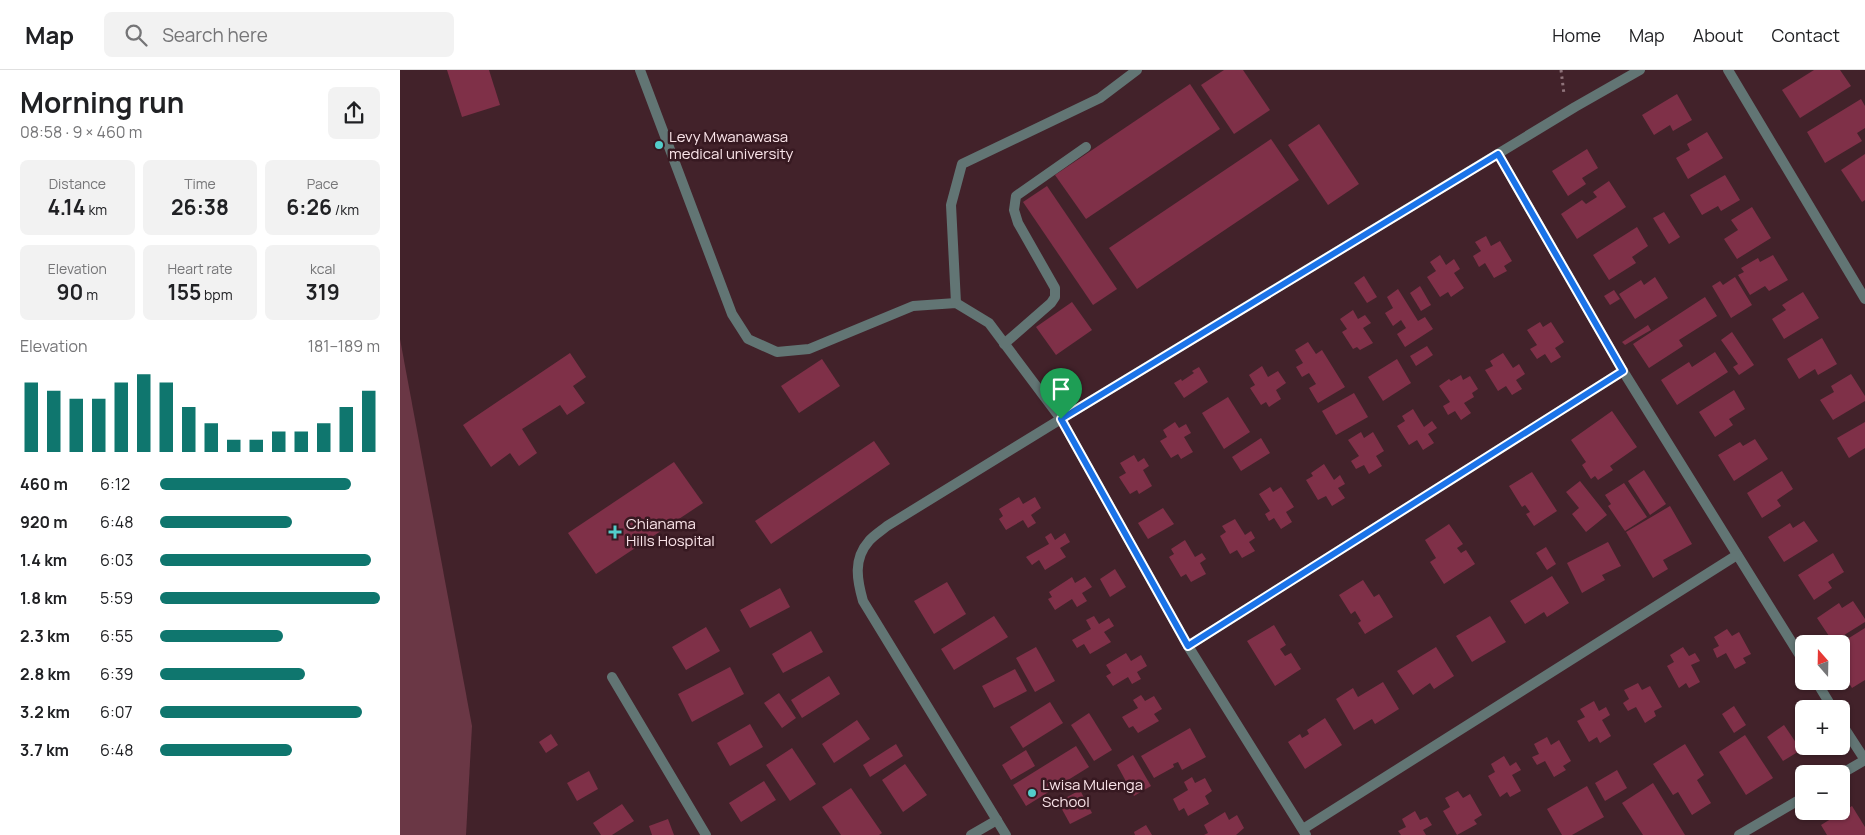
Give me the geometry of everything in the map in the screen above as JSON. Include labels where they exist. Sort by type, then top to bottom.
[{"type":"street","points":[[640,70],[732,314],[748,339],[776,352],[809,349],[913,306],[956,303],[989,323],[1061,419],[1188,646],[1304,832],[1737,555]]},
{"type":"street","points":[[956,303],[951,205],[962,164],[996,146],[1100,98],[1137,70]]},
{"type":"street","points":[[1006,835],[863,601],[857,580],[858,559],[868,541],[887,526],[1061,419],[1575,107],[1640,70]]},
{"type":"street","points":[[1728,70],[1865,299]]},
{"type":"street","points":[[1004,344],[1055,297],[1055,288],[1018,223],[1014,210],[1016,196],[1086,147]]},
{"type":"street","points":[[1498,154],[1623,371],[1795,648]]},
{"type":"street","points":[[1188,646],[1623,371]]},
{"type":"street","points":[[612,677],[706,835]]},
{"type":"street","points":[[1850,737],[1865,760],[1850,769]]},
{"type":"street","points":[[1740,835],[1795,802]]},
{"type":"street","points":[[971,835],[997,820]]},
{"type":"path","points":[[1561,70],[1564,96],[1575,107]]},
{"type":"shaded area","points":[[400,339],[472,726],[466,835],[400,835]]},
{"type":"building","points":[[447,70],[489,70],[500,105],[462,117]]},
{"type":"building","points":[[1224,70],[1243,70],[1270,110],[1234,134],[1201,85]]},
{"type":"building","points":[[1814,70],[1840,70],[1851,86],[1800,118],[1782,90]]},
{"type":"building","points":[[1190,84],[1220,129],[1086,219],[1055,175]]},
{"type":"building","points":[[1677,94],[1692,120],[1673,131],[1670,125],[1654,135],[1642,115]]},
{"type":"building","points":[[1861,99],[1865,106],[1865,128],[1857,133],[1862,141],[1825,163],[1807,132]]},
{"type":"building","points":[[1319,124],[1359,184],[1328,205],[1288,145]]},
{"type":"building","points":[[1707,132],[1723,158],[1688,179],[1676,158],[1690,150],[1687,144]]},
{"type":"building","points":[[1271,139],[1299,180],[1137,289],[1109,248]]},
{"type":"building","points":[[1587,149],[1598,168],[1582,178],[1586,184],[1568,196],[1552,171]]},
{"type":"building","points":[[1865,154],[1865,200],[1862,202],[1841,170]]},
{"type":"building","points":[[1725,175],[1740,200],[1721,211],[1718,206],[1702,215],[1690,195]]},
{"type":"building","points":[[1609,181],[1626,207],[1577,239],[1561,214],[1582,200],[1586,204],[1597,197],[1593,192]]},
{"type":"building","points":[[1047,186],[1117,289],[1093,305],[1023,202]]},
{"type":"building","points":[[1752,207],[1771,238],[1737,259],[1724,239],[1738,230],[1731,220]]},
{"type":"building","points":[[1664,212],[1680,237],[1669,244],[1653,218]]},
{"type":"building","points":[[1637,227],[1648,246],[1632,257],[1636,263],[1609,280],[1593,255]]},
{"type":"building","points":[[1486,236],[1491,246],[1500,241],[1512,261],[1504,266],[1507,271],[1494,278],[1485,263],[1479,267],[1473,256],[1481,251],[1475,242]]},
{"type":"building","points":[[1440,255],[1446,265],[1454,259],[1460,269],[1454,273],[1464,288],[1451,297],[1448,292],[1440,297],[1427,277],[1436,271],[1430,262]]},
{"type":"building","points":[[1773,255],[1788,280],[1769,291],[1765,286],[1750,295],[1738,275],[1744,272],[1741,268],[1758,258],[1760,262]]},
{"type":"building","points":[[1364,276],[1377,297],[1367,303],[1354,283]]},
{"type":"building","points":[[1655,277],[1668,298],[1635,319],[1619,294],[1641,280],[1644,285]]},
{"type":"building","points":[[1735,277],[1752,305],[1731,318],[1712,286],[1720,281],[1723,285]]},
{"type":"building","points":[[1420,286],[1431,305],[1421,311],[1410,293]]},
{"type":"building","points":[[1398,289],[1418,321],[1425,317],[1433,329],[1405,347],[1397,334],[1406,328],[1401,320],[1393,326],[1385,313],[1393,308],[1387,297]]},
{"type":"building","points":[[1614,290],[1620,299],[1610,305],[1604,296]]},
{"type":"building","points":[[1803,292],[1819,318],[1784,339],[1772,319],[1786,310],[1782,305]]},
{"type":"building","points":[[1705,297],[1717,316],[1679,340],[1683,346],[1649,368],[1633,344]]},
{"type":"building","points":[[1072,302],[1092,330],[1056,355],[1036,327]]},
{"type":"building","points":[[1353,310],[1358,319],[1365,315],[1371,323],[1363,328],[1373,343],[1360,350],[1357,347],[1353,349],[1342,332],[1347,329],[1340,319]]},
{"type":"building","points":[[1540,322],[1543,327],[1551,322],[1564,342],[1555,348],[1561,357],[1551,363],[1545,354],[1537,359],[1530,349],[1537,345],[1527,330]]},
{"type":"building","points":[[1648,325],[1651,330],[1625,345],[1622,342]]},
{"type":"building","points":[[1732,332],[1754,365],[1739,375],[1733,367],[1738,364],[1721,340]]},
{"type":"building","points":[[1822,338],[1837,364],[1818,375],[1815,369],[1799,379],[1787,359]]},
{"type":"building","points":[[1308,342],[1316,354],[1322,350],[1345,387],[1318,403],[1309,388],[1316,384],[1309,373],[1302,377],[1296,367],[1303,363],[1295,350]]},
{"type":"building","points":[[1427,346],[1433,355],[1416,366],[1410,356]]},
{"type":"building","points":[[1715,352],[1728,372],[1677,405],[1661,380],[1689,362],[1692,367]]},
{"type":"building","points":[[570,353],[586,377],[573,386],[585,403],[567,415],[560,405],[522,429],[537,453],[519,466],[510,453],[491,467],[463,425]]},
{"type":"building","points":[[1503,353],[1513,368],[1519,364],[1525,374],[1516,380],[1522,389],[1512,395],[1506,386],[1498,391],[1485,370],[1493,366],[1490,361]]},
{"type":"building","points":[[822,359],[840,386],[799,413],[781,386]]},
{"type":"building","points":[[1397,359],[1411,383],[1383,401],[1368,377]]},
{"type":"building","points":[[1262,366],[1268,377],[1278,371],[1286,383],[1276,390],[1281,399],[1269,407],[1266,402],[1261,405],[1250,388],[1255,385],[1249,375]]},
{"type":"building","points":[[1199,367],[1208,382],[1184,398],[1174,383],[1181,379],[1182,381]]},
{"type":"building","points":[[1851,374],[1865,396],[1865,401],[1833,420],[1820,400],[1834,392],[1831,386]]},
{"type":"building","points":[[1461,375],[1463,380],[1470,376],[1478,389],[1472,393],[1474,397],[1464,403],[1471,413],[1461,420],[1455,411],[1448,415],[1443,406],[1450,402],[1439,386],[1449,379],[1451,381]]},
{"type":"building","points":[[1734,390],[1745,409],[1729,419],[1733,425],[1715,437],[1699,412]]},
{"type":"building","points":[[1354,393],[1368,417],[1336,435],[1322,411]]},
{"type":"building","points":[[1228,397],[1250,432],[1224,449],[1202,413]]},
{"type":"building","points":[[1413,409],[1424,427],[1432,421],[1437,428],[1428,434],[1434,443],[1423,450],[1417,440],[1409,445],[1397,426],[1405,421],[1402,416]]},
{"type":"building","points":[[1612,411],[1637,447],[1610,466],[1613,470],[1598,480],[1595,476],[1591,479],[1582,465],[1586,462],[1571,440]]},
{"type":"building","points":[[1175,422],[1179,428],[1186,424],[1191,433],[1184,437],[1193,452],[1181,459],[1178,454],[1171,458],[1160,441],[1167,437],[1163,430]]},
{"type":"building","points":[[1865,422],[1865,448],[1849,458],[1837,438]]},
{"type":"building","points":[[1361,432],[1364,438],[1373,432],[1384,451],[1376,456],[1382,466],[1369,474],[1364,465],[1356,469],[1351,461],[1359,456],[1348,440]]},
{"type":"building","points":[[1261,438],[1270,453],[1241,471],[1232,457]]},
{"type":"building","points":[[1755,439],[1768,459],[1734,481],[1718,455],[1740,442],[1743,446]]},
{"type":"building","points":[[874,441],[890,464],[771,544],[755,521]]},
{"type":"building","points":[[1134,455],[1138,462],[1144,458],[1149,466],[1143,470],[1152,486],[1139,494],[1137,490],[1130,494],[1119,477],[1126,473],[1120,463]]},
{"type":"building","points":[[674,462],[703,503],[596,574],[568,533]]},
{"type":"building","points":[[1324,464],[1334,480],[1340,475],[1345,484],[1338,488],[1345,498],[1332,506],[1326,496],[1318,500],[1306,480],[1313,476],[1311,473]]},
{"type":"building","points":[[1644,470],[1666,504],[1650,515],[1628,481]]},
{"type":"building","points":[[1782,471],[1793,489],[1777,500],[1781,506],[1762,518],[1747,493]]},
{"type":"building","points":[[1532,472],[1557,511],[1534,526],[1526,514],[1530,512],[1525,505],[1522,507],[1509,486]]},
{"type":"building","points":[[1580,481],[1607,515],[1586,532],[1572,514],[1579,508],[1566,492]]},
{"type":"building","points":[[1624,483],[1647,517],[1625,531],[1608,506],[1611,504],[1605,495]]},
{"type":"building","points":[[1270,487],[1273,492],[1281,487],[1294,507],[1286,512],[1292,522],[1281,529],[1274,518],[1269,521],[1265,514],[1270,511],[1259,494]]},
{"type":"building","points":[[1019,497],[1023,504],[1035,497],[1041,508],[1031,515],[1036,523],[1028,528],[1023,520],[1006,530],[999,519],[1003,516],[999,509]]},
{"type":"building","points":[[1670,506],[1692,544],[1663,560],[1668,569],[1653,578],[1626,532]]},
{"type":"building","points":[[1163,508],[1174,524],[1148,539],[1138,523]]},
{"type":"building","points":[[1235,519],[1245,535],[1251,531],[1255,538],[1249,542],[1255,551],[1242,558],[1237,550],[1230,554],[1220,536],[1226,532],[1222,526]]},
{"type":"building","points":[[1804,521],[1818,541],[1784,562],[1768,537],[1790,523],[1793,528]]},
{"type":"building","points":[[1449,524],[1463,544],[1457,548],[1461,553],[1466,550],[1475,564],[1444,584],[1430,562],[1436,558],[1425,540]]},
{"type":"building","points":[[1051,533],[1055,540],[1065,533],[1070,542],[1060,548],[1066,557],[1045,570],[1039,560],[1032,565],[1026,557],[1049,544],[1045,537]]},
{"type":"building","points":[[1185,540],[1195,557],[1202,553],[1206,559],[1200,563],[1206,574],[1191,582],[1186,574],[1181,577],[1169,557],[1174,554],[1171,549]]},
{"type":"building","points":[[1608,542],[1621,566],[1602,575],[1605,580],[1582,593],[1567,563]]},
{"type":"building","points":[[1546,547],[1556,564],[1547,570],[1536,553]]},
{"type":"building","points":[[1833,553],[1844,572],[1828,582],[1832,588],[1814,600],[1798,575]]},
{"type":"building","points":[[1115,569],[1126,587],[1110,597],[1100,579]]},
{"type":"building","points":[[1552,576],[1569,603],[1547,617],[1544,612],[1525,624],[1510,601]]},
{"type":"building","points":[[1072,577],[1075,583],[1085,577],[1092,587],[1082,593],[1087,601],[1077,607],[1072,599],[1055,610],[1048,599],[1052,597],[1049,592]]},
{"type":"building","points":[[1363,580],[1374,597],[1379,594],[1393,617],[1365,634],[1358,623],[1361,621],[1355,611],[1351,614],[1339,595]]},
{"type":"building","points":[[947,582],[966,614],[934,634],[914,601]]},
{"type":"building","points":[[780,588],[790,607],[750,628],[740,610]]},
{"type":"building","points":[[1853,601],[1865,622],[1844,635],[1828,635],[1817,618],[1839,603],[1842,608]]},
{"type":"building","points":[[994,616],[1008,637],[954,670],[941,649]]},
{"type":"building","points":[[1094,616],[1099,624],[1109,618],[1114,626],[1104,632],[1111,642],[1090,654],[1084,644],[1077,648],[1072,640],[1091,629],[1086,620]]},
{"type":"building","points":[[1490,616],[1506,642],[1472,662],[1456,636]]},
{"type":"building","points":[[1274,625],[1286,645],[1280,649],[1285,656],[1291,653],[1301,669],[1275,686],[1247,641]]},
{"type":"building","points":[[706,627],[720,651],[686,670],[672,647]]},
{"type":"building","points":[[1865,628],[1865,680],[1852,688],[1850,685],[1850,637]]},
{"type":"building","points":[[1727,629],[1732,636],[1739,632],[1751,654],[1743,658],[1746,663],[1735,669],[1726,653],[1717,658],[1713,649],[1719,646],[1714,637]]},
{"type":"building","points":[[811,631],[823,652],[783,673],[772,654]]},
{"type":"building","points":[[1036,647],[1055,681],[1035,692],[1016,658]]},
{"type":"building","points":[[1436,647],[1454,676],[1434,689],[1430,683],[1413,695],[1397,671]]},
{"type":"building","points":[[1683,647],[1689,656],[1695,653],[1700,661],[1691,665],[1700,682],[1689,688],[1686,683],[1679,688],[1667,666],[1674,662],[1670,655]]},
{"type":"building","points":[[1126,653],[1131,661],[1141,655],[1147,666],[1137,672],[1141,679],[1132,684],[1128,677],[1113,686],[1106,676],[1111,673],[1106,665]]},
{"type":"building","points":[[730,667],[744,694],[692,722],[678,694]]},
{"type":"building","points":[[1015,669],[1027,691],[994,708],[982,686]]},
{"type":"building","points":[[829,676],[840,694],[802,718],[791,700]]},
{"type":"building","points":[[1383,682],[1399,709],[1375,724],[1372,719],[1354,730],[1336,699],[1353,688],[1358,697]]},
{"type":"building","points":[[1638,683],[1642,690],[1650,686],[1662,707],[1654,711],[1656,716],[1645,723],[1636,707],[1628,711],[1623,703],[1629,699],[1624,690]]},
{"type":"building","points":[[779,693],[796,718],[782,728],[764,703]]},
{"type":"building","points":[[1141,695],[1145,701],[1154,696],[1162,709],[1154,714],[1159,721],[1138,733],[1133,726],[1129,728],[1122,717],[1138,708],[1133,700]]},
{"type":"building","points":[[1594,701],[1599,711],[1606,707],[1610,715],[1602,720],[1611,736],[1600,743],[1597,737],[1589,742],[1577,721],[1585,717],[1580,709]]},
{"type":"building","points":[[1050,702],[1063,723],[1023,748],[1010,727]]},
{"type":"building","points":[[1734,706],[1746,725],[1734,733],[1722,714]]},
{"type":"building","points":[[1089,713],[1112,750],[1094,761],[1071,725]]},
{"type":"building","points":[[1325,718],[1342,745],[1305,769],[1288,742],[1300,734],[1302,738],[1309,734],[1307,730]]},
{"type":"building","points":[[857,720],[870,739],[834,763],[822,744]]},
{"type":"building","points":[[750,724],[763,747],[730,766],[717,743]]},
{"type":"building","points":[[1784,725],[1795,741],[1795,754],[1783,761],[1767,737]]},
{"type":"building","points":[[1190,728],[1206,757],[1182,770],[1178,762],[1173,764],[1174,767],[1154,778],[1141,756]]},
{"type":"building","points":[[551,734],[558,745],[546,753],[539,742]]},
{"type":"building","points":[[1745,735],[1773,778],[1746,795],[1719,752]]},
{"type":"building","points":[[1547,737],[1551,745],[1559,740],[1571,761],[1563,766],[1566,770],[1554,777],[1545,761],[1537,765],[1532,757],[1539,754],[1534,744]]},
{"type":"building","points":[[896,744],[903,756],[870,777],[863,765]]},
{"type":"building","points":[[1685,744],[1704,775],[1697,780],[1711,803],[1692,815],[1678,792],[1673,795],[1653,764]]},
{"type":"building","points":[[1076,746],[1089,767],[1026,806],[1013,785]]},
{"type":"building","points":[[792,748],[816,784],[790,801],[766,765]]},
{"type":"building","points":[[1026,750],[1035,766],[1011,780],[1002,765]]},
{"type":"building","points":[[1133,755],[1151,786],[1134,796],[1117,765]]},
{"type":"building","points":[[1504,756],[1510,766],[1516,762],[1521,770],[1512,775],[1521,791],[1510,797],[1507,792],[1500,797],[1488,776],[1495,772],[1491,764]]},
{"type":"building","points":[[905,764],[927,795],[903,812],[882,780]]},
{"type":"building","points":[[1617,770],[1627,788],[1605,801],[1595,783]]},
{"type":"building","points":[[589,771],[598,789],[577,801],[567,783]]},
{"type":"building","points":[[1192,777],[1195,783],[1205,778],[1212,791],[1205,796],[1209,804],[1188,816],[1184,808],[1179,811],[1173,799],[1188,790],[1184,782]]},
{"type":"building","points":[[764,781],[776,800],[741,822],[729,803]]},
{"type":"building","points":[[1653,783],[1685,835],[1643,835],[1622,803]]},
{"type":"building","points":[[1587,786],[1604,817],[1572,835],[1562,835],[1547,809]]},
{"type":"building","points":[[851,788],[882,833],[879,835],[841,835],[822,807]]},
{"type":"building","points":[[1080,790],[1092,813],[1070,824],[1058,802]]},
{"type":"building","points":[[1458,791],[1463,798],[1470,794],[1482,815],[1474,820],[1477,824],[1457,835],[1443,811],[1450,807],[1445,798]]},
{"type":"building","points":[[622,804],[634,821],[612,835],[601,835],[593,823]]},
{"type":"building","points":[[1852,806],[1865,827],[1865,835],[1827,835],[1821,825],[1829,820],[1850,820],[1850,807]]},
{"type":"building","points":[[1415,811],[1420,820],[1427,817],[1432,825],[1423,830],[1426,835],[1401,835],[1398,831],[1406,827],[1402,819]]},
{"type":"building","points":[[1225,812],[1229,820],[1237,815],[1244,828],[1236,835],[1204,835],[1208,833],[1204,825]]},
{"type":"building","points":[[668,819],[674,835],[652,835],[649,826]]},
{"type":"building","points":[[1146,825],[1152,835],[1135,835],[1134,832]]},
{"type":"place","name":"Levy Mwanawasa medical university","points":[[659,145]]},
{"type":"place","name":"Chianama Hills Hospital","points":[[615,532]]},
{"type":"place","name":"Lwisa Mulenga School","points":[[1032,793]]},
{"type":"route","points":[[1498,154],[1623,371],[1188,646],[1061,419],[1498,154]]}]
